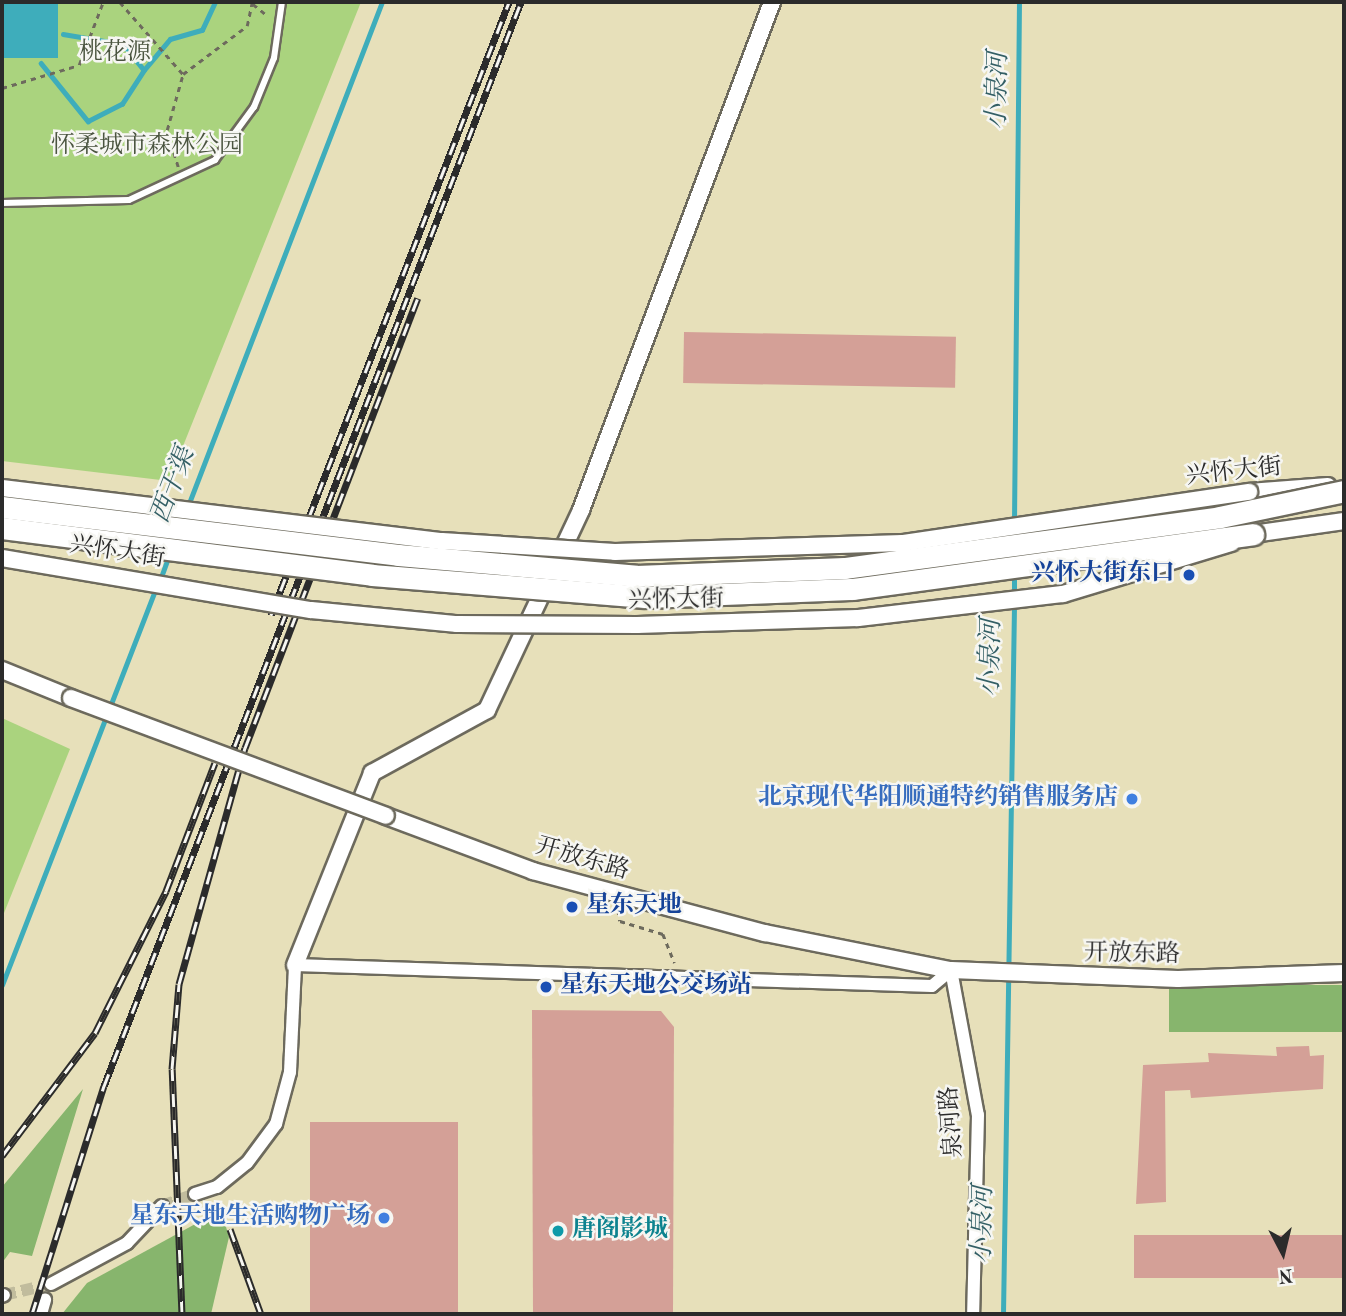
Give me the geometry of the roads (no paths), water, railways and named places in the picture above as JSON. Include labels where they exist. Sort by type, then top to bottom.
[{"type":"highway","points":[[2,507],[398,555],[636,576],[845,568],[1220,517],[1344,491]]},
{"type":"highway","points":[[2,528],[372,575],[645,597],[853,589],[1253,534]]},
{"type":"main road","points":[[295,965],[372,773],[487,710],[582,510],[772,2]]},
{"type":"main road","name":"兴怀大街","points":[[2,488],[442,541],[615,552],[903,543],[1249,492],[1344,485]]},
{"type":"main road","name":"兴怀大街","points":[[2,558],[311,610],[457,624],[637,625],[858,618],[1063,594],[1142,575],[1253,534],[1344,521]]},
{"type":"main road","name":"开放东路","points":[[2,670],[533,871],[765,933],[951,970],[1032,976],[1344,973]]},
{"type":"street","points":[[195,1194],[217,1187],[247,1163],[276,1124],[290,1072],[295,965],[682,982],[932,986],[951,970]]},
{"type":"street","name":"泉河路","points":[[951,970],[978,1115],[973,1314]]},
{"type":"street","points":[[51,1284],[127,1243],[162,1206]]},
{"type":"street","points":[[41,1314],[45,1300]]},
{"type":"lane","points":[[2,202],[129,200],[183,178],[215,160],[254,107],[274,58],[282,2]]},
{"type":"water","points":[[2,2],[58,2],[58,58],[2,58]]},
{"type":"waterway","points":[[63,34],[123,44],[144,70],[170,39],[202,30],[215,2]]},
{"type":"waterway","name":"西干渠","points":[[181,524],[382,2]]},
{"type":"waterway","name":"小泉河","points":[[1014,522],[1019,2]]},
{"type":"waterway","points":[[41,63],[88,121],[122,104],[144,70]]},
{"type":"waterway","name":"西干渠","points":[[160,580],[169,555]]},
{"type":"waterway","name":"小泉河","points":[[1014,573],[1014,596]]},
{"type":"waterway","name":"西干渠","points":[[2,985],[156,588]]},
{"type":"waterway","name":"小泉河","points":[[1003,1314],[1014,605]]},
{"type":"tunnel","points":[[162,1206],[195,1194]]},
{"type":"tunnel","points":[[4,1295],[51,1284]]},
{"type":"railway","points":[[271,615],[509,2]]},
{"type":"railway","points":[[32,1314],[104,1086],[521,2]]},
{"type":"railway","points":[[182,1314],[172,1069],[179,984],[245,748],[418,298]]},
{"type":"railway","points":[[2,1156],[95,1033],[166,891],[215,763]]},
{"type":"railway","points":[[230,1229],[261,1314]]},
{"type":"place","name":"兴怀大街东口","points":[[1189,575]]},
{"type":"place","name":"北京现代华阳顺通特约销售服务店","points":[[1132,799]]},
{"type":"place","name":"星东天地","points":[[572,907]]},
{"type":"place","name":"星东天地公交场站","points":[[546,987]]},
{"type":"place","name":"星东天地生活购物广场","points":[[384,1218]]},
{"type":"place","name":"唐阁影城","points":[[558,1231]]},
{"type":"park label","name":"桃花源","points":[[115,54]]},
{"type":"park label","name":"怀柔城市森林公园","points":[[147,147]]}]
